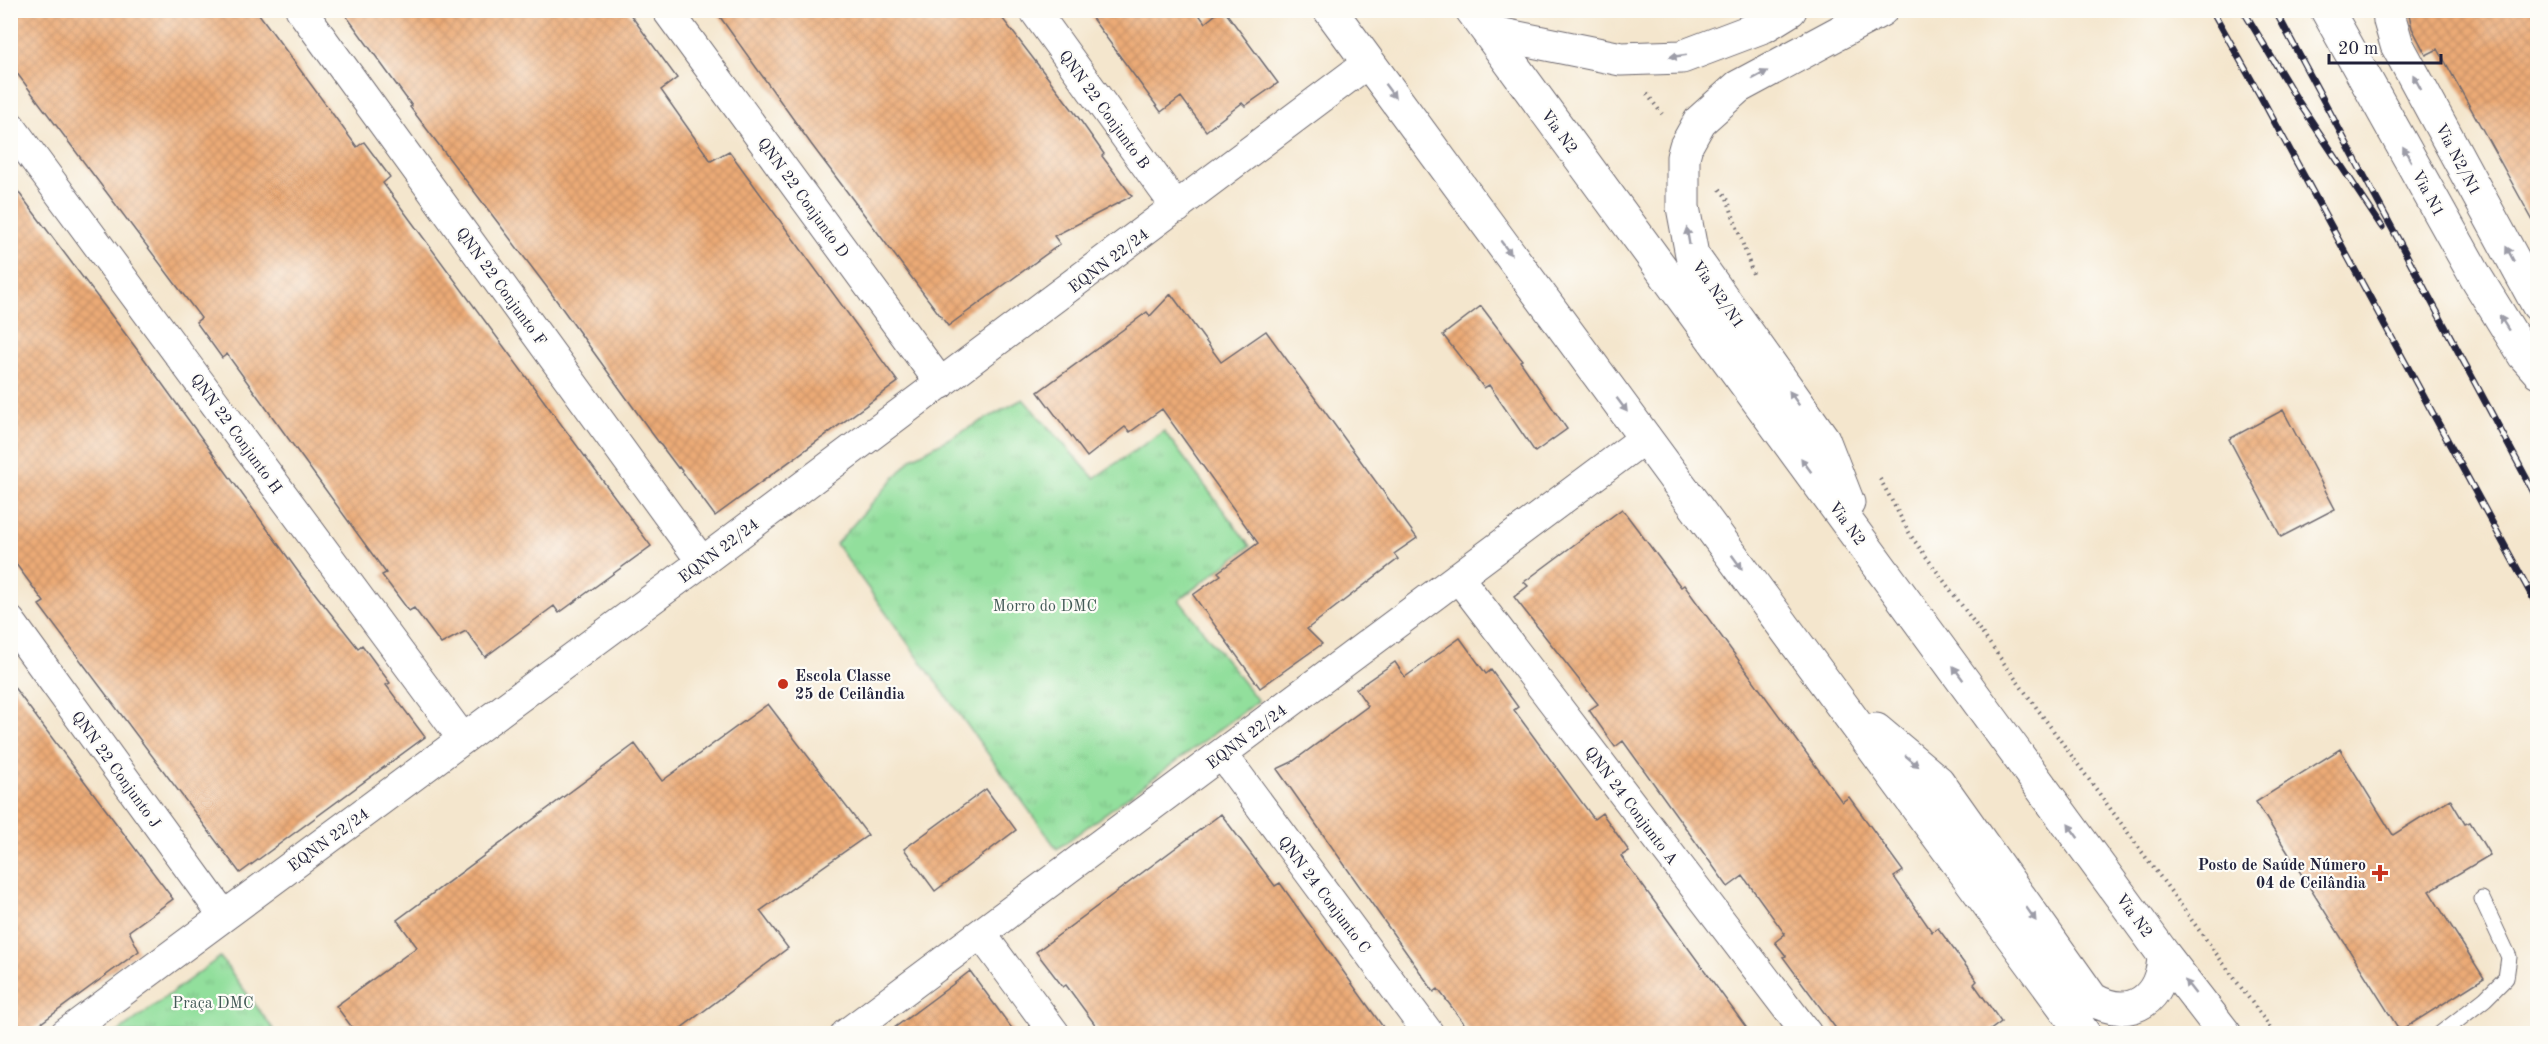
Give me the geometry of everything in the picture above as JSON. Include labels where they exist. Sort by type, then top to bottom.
[{"type":"main road","points":[[1330,10],[2084,1034]]},
{"type":"main road","points":[[1480,21],[1622,59],[1682,57],[1764,26],[1790,10]]},
{"type":"main road","name":"Via N2/N1","points":[[1863,544],[1823,439],[1692,255],[1683,207],[1683,158],[1686,146],[1700,121],[1738,87],[1881,10]]},
{"type":"main road","name":"Via N1","points":[[2328,10],[2477,279],[2524,355],[2538,371]]},
{"type":"main road","name":"Via N2/N1","points":[[2389,10],[2397,45],[2538,305]]},
{"type":"main road","name":"Via N2","points":[[1480,21],[2164,955],[2225,1034]]},
{"type":"main road","points":[[1835,696],[1938,782],[2092,999],[2115,1009],[2139,1004],[2151,996],[2159,984],[2164,970],[2164,955]]},
{"type":"street","name":"QNN 22 Conjunto F","points":[[301,10],[702,562]]},
{"type":"street","name":"QNN 22 Conjunto D","points":[[667,10],[941,384]]},
{"type":"street","name":"QNN 22 Conjunto B","points":[[1034,10],[1177,208]]},
{"type":"street","name":"EQNN 22/24","points":[[65,1034],[941,384],[1369,62]]},
{"type":"street","name":"QNN 22 Conjunto H","points":[[10,126],[463,740]]},
{"type":"street","name":"EQNN 22/24","points":[[846,1034],[1646,437]]},
{"type":"street","name":"QNN 24 Conjunto A","points":[[1458,577],[1807,1034]]},
{"type":"street","name":"QNN 22 Conjunto J","points":[[10,621],[224,916]]},
{"type":"street","name":"QNN 24 Conjunto C","points":[[1222,754],[1429,1034]]},
{"type":"street","points":[[981,933],[1055,1034]]},
{"type":"lane","points":[[2440,1034],[2485,999],[2506,978],[2509,957],[2482,899]]},
{"type":"path","points":[[1622,59],[1727,198],[1757,284]]},
{"type":"path","points":[[1877,473],[1911,536],[2275,1034]]},
{"type":"green space","name":"Morro do DMC","points":[[1023,399],[1094,478],[1164,431],[1250,546],[1179,600],[1258,701],[1057,849],[836,544],[912,458]]},
{"type":"green space","name":"Praça DMC","points":[[220,957],[276,1033],[117,1033]]},
{"type":"building","points":[[10,10],[256,10],[357,147],[364,142],[390,177],[383,183],[651,546],[559,613],[554,606],[485,657],[466,631],[441,644],[414,608],[409,611],[382,575],[386,573],[227,354],[222,358],[196,322],[201,318],[10,64]]},
{"type":"building","points":[[342,10],[627,10],[677,78],[661,90],[711,161],[729,151],[898,382],[715,516],[651,432],[546,286],[410,107],[412,106]]},
{"type":"building","points":[[715,10],[996,10],[1078,117],[1104,154],[1102,156],[1132,196],[1054,236],[1060,244],[948,326],[811,144]]},
{"type":"building","points":[[1086,10],[1196,10],[1205,23],[1224,10],[1278,83],[1245,106],[1242,103],[1206,131],[1181,97],[1161,112]]},
{"type":"building","points":[[2408,10],[2538,10],[2538,230],[2438,49],[2426,55],[2412,28]]},
{"type":"building","points":[[10,181],[145,360],[302,577],[358,648],[362,645],[390,683],[386,685],[425,737],[240,873],[39,605],[44,602],[10,556]]},
{"type":"building","points":[[1171,294],[1221,362],[1266,331],[1417,538],[1394,554],[1398,559],[1307,629],[1322,644],[1260,688],[1193,595],[1221,575],[1218,572],[1258,543],[1162,409],[1130,432],[1125,427],[1087,457],[1038,392],[1147,312],[1150,316]]},
{"type":"building","points":[[1481,306],[1522,360],[1520,361],[1567,429],[1535,452],[1489,385],[1484,388],[1443,335]]},
{"type":"building","points":[[2283,410],[2335,509],[2281,537],[2229,439]]},
{"type":"building","points":[[1622,509],[1681,587],[1684,585],[1842,802],[1849,797],[1903,871],[1894,877],[1932,932],[1938,928],[1977,981],[1974,984],[2001,1022],[1985,1034],[1840,1034],[1783,957],[1786,956],[1775,942],[1785,934],[1743,876],[1728,887],[1623,741],[1615,747],[1589,710],[1598,704],[1514,597],[1528,586],[1524,582]]},
{"type":"building","points":[[1460,638],[1486,674],[1491,670],[1518,707],[1514,710],[1594,819],[1602,813],[1629,851],[1621,856],[1751,1034],[1472,1034],[1438,989],[1434,992],[1277,769],[1292,762],[1368,706],[1356,689],[1395,662],[1405,677]]},
{"type":"building","points":[[10,682],[173,899],[129,931],[139,951],[26,1034],[10,1034]]},
{"type":"building","points":[[768,704],[868,835],[760,911],[788,948],[673,1034],[357,1034],[336,1006],[417,947],[397,920],[635,744],[662,781]]},
{"type":"building","name":"Posto de Saúde Número 04 de Ceilândia","points":[[2340,749],[2393,835],[2450,799],[2465,824],[2470,822],[2490,855],[2429,891],[2484,978],[2400,1031],[2256,802]]},
{"type":"building","points":[[986,789],[1016,830],[935,891],[904,849]]},
{"type":"building","points":[[1221,814],[1275,886],[1280,883],[1388,1034],[1102,1034],[1066,985],[1063,987],[1036,952]]},
{"type":"building","points":[[970,971],[1016,1034],[886,1034],[952,985]]},
{"type":"railway","points":[[2212,10],[2538,607]]},
{"type":"railway","points":[[2243,10],[2298,101],[2382,227]]},
{"type":"railway","points":[[2275,10],[2538,500]]},
{"type":"place","name":"Escola Classe 25 de Ceilândia","points":[[783,684]]},
{"type":"place","name":"Posto de Saúde Número 04 de Ceilândia","points":[[2380,873]]}]
